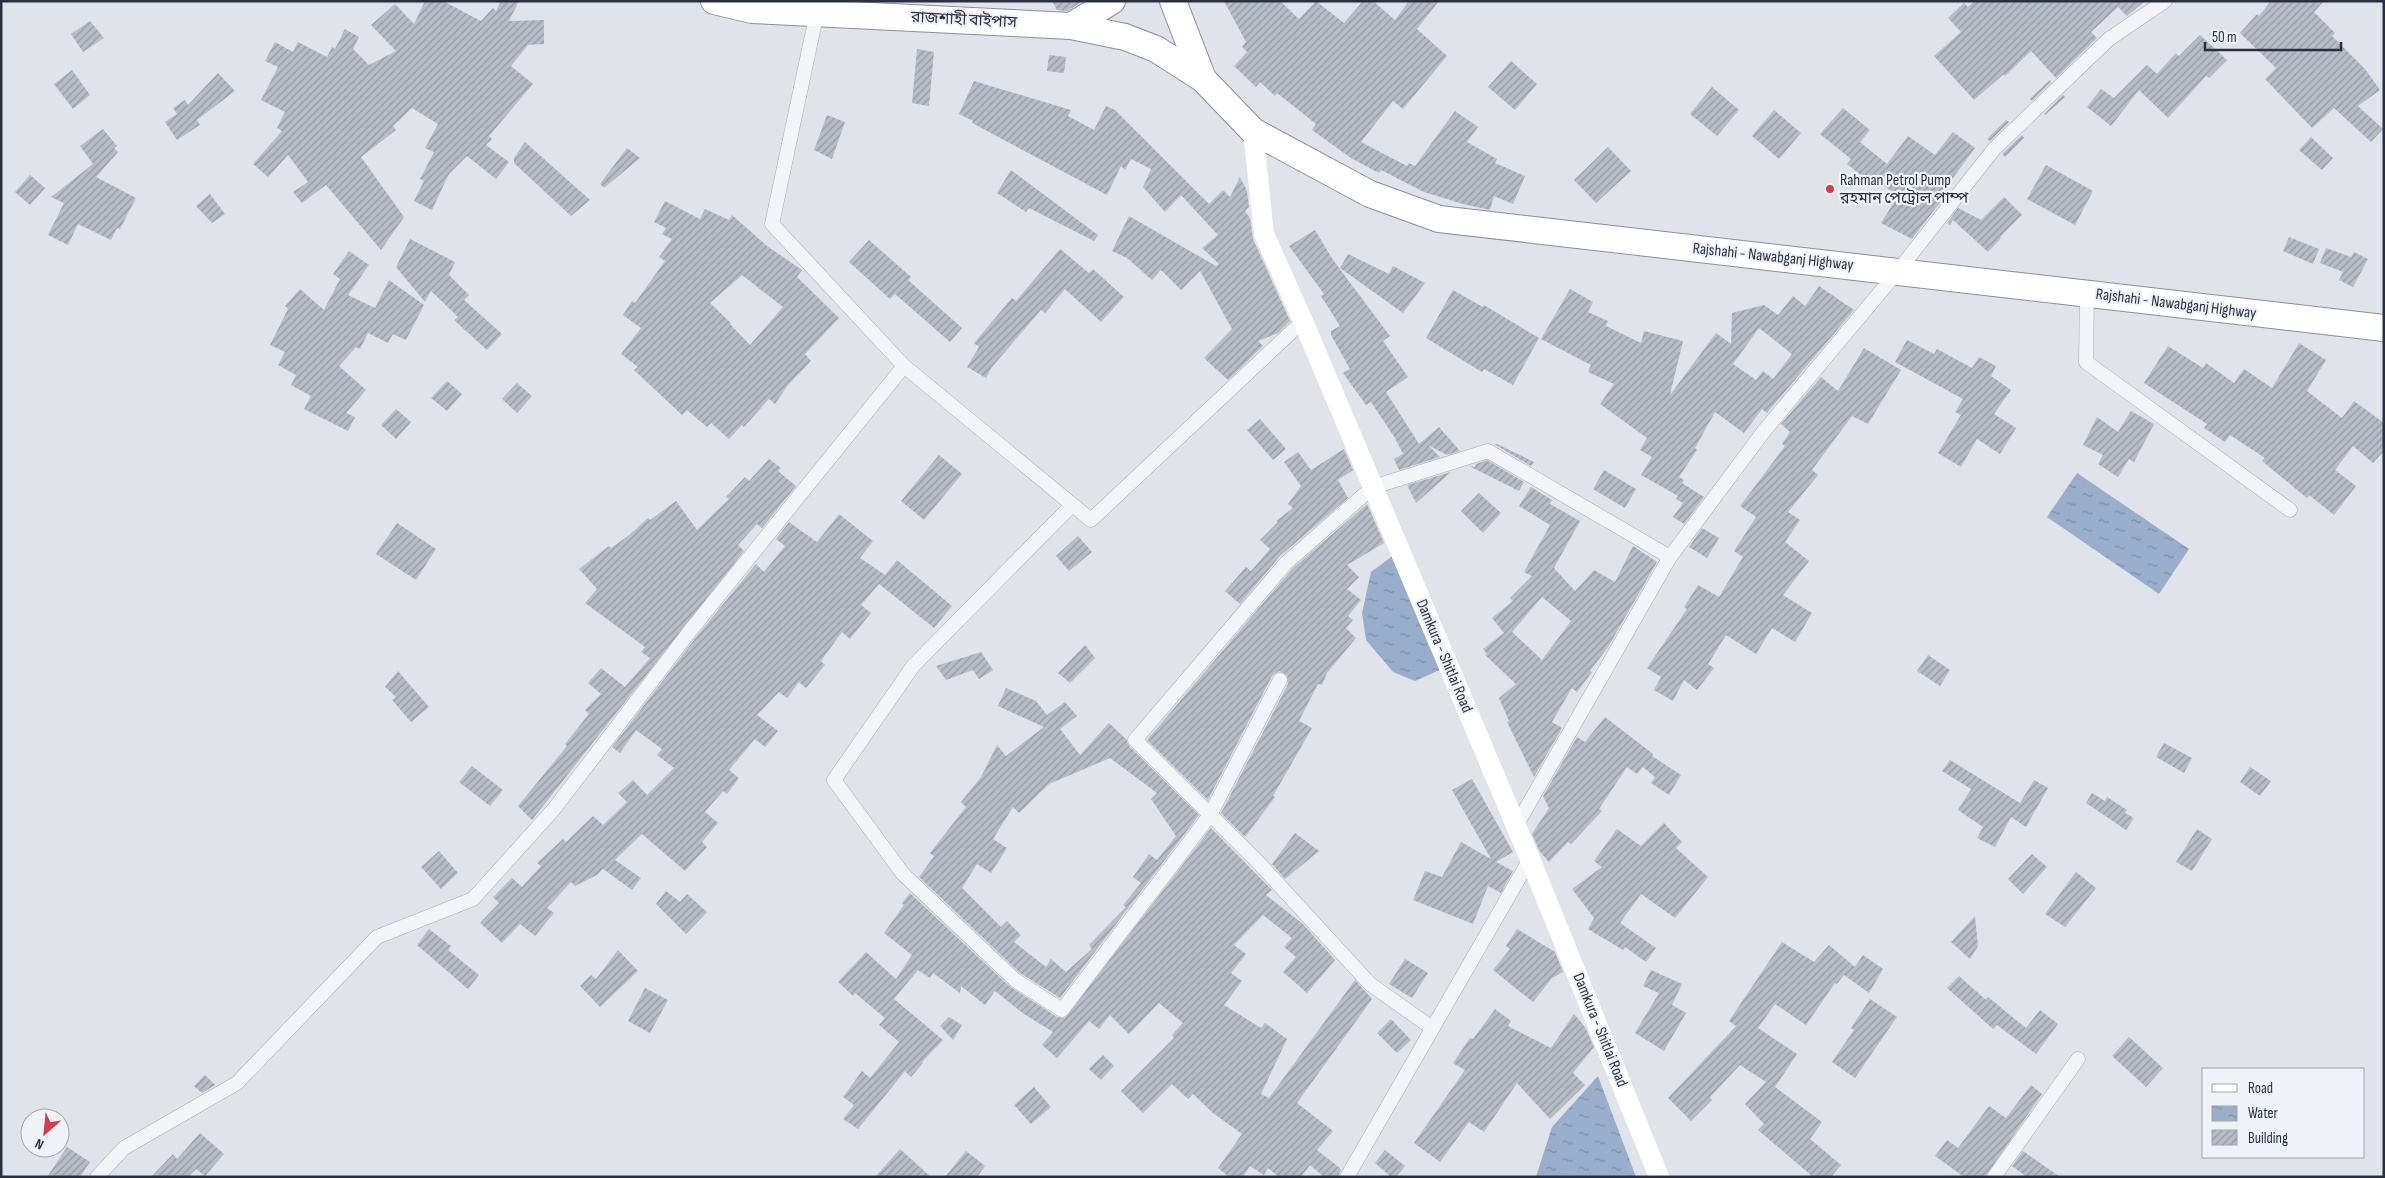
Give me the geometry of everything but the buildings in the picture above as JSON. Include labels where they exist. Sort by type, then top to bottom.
[{"type":"highway","name":"রাজশাহী বাইপাস","points":[[714,1],[817,12],[1071,26],[1125,37],[1156,49],[1203,79]]},
{"type":"highway","points":[[883,1],[923,18]]},
{"type":"highway","points":[[1071,26],[1112,1]]},
{"type":"highway","points":[[1172,1],[1203,79]]},
{"type":"highway","name":"Rajshahi - Nawabganj Highway","points":[[1203,79],[1253,131],[1370,194],[1439,219],[2384,328]]},
{"type":"street","points":[[1516,826],[1670,557],[1764,431],[1898,271],[1994,149],[2110,39],[2164,1]]},
{"type":"street","points":[[817,12],[772,224],[904,366],[1091,520],[1303,321]]},
{"type":"street","name":"Damkura - Shitlai Road","points":[[1253,131],[1264,234],[1303,321],[1530,859],[1659,1177]]},
{"type":"street","points":[[2087,293],[2086,362],[2290,510]]},
{"type":"street","points":[[97,1177],[124,1148],[237,1084],[377,937],[473,899],[554,809],[690,631],[904,366]]},
{"type":"street","points":[[1432,1028],[1370,984],[1258,862],[1135,740],[1286,563],[1373,487],[1488,451],[1670,557]]},
{"type":"street","points":[[1072,505],[913,666],[834,780],[903,874],[1016,980],[1062,1010],[1210,815],[1280,680]]},
{"type":"street","points":[[1347,1177],[1530,859]]},
{"type":"street","points":[[1994,1177],[2078,1059]]},
{"type":"water","points":[[2077,473],[2189,549],[2159,594],[2047,517]]},
{"type":"water","points":[[1394,555],[1442,669],[1415,681],[1393,672],[1366,640],[1362,613],[1371,572]]},
{"type":"water","points":[[1598,1076],[1636,1177],[1536,1177],[1552,1127]]},
{"type":"place","name":"Rahman Petrol Pump রহমান পেট্রোল পাম্প","points":[[1830,189]]}]
